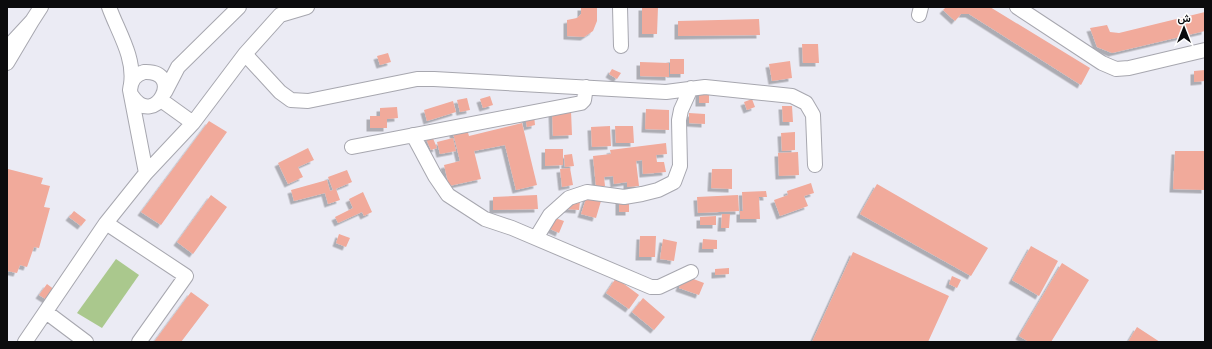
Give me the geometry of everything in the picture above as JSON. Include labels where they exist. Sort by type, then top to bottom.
[{"type":"street","points":[[7,62],[41,7]]},
{"type":"street","points":[[109,7],[130,58],[132,71],[131,90],[146,172]]},
{"type":"street","points":[[131,90],[138,74],[168,72],[178,67],[239,7]]},
{"type":"street","points":[[25,342],[106,223],[146,172],[193,123],[278,11],[307,7]]},
{"type":"street","points":[[620,7],[621,46]]},
{"type":"street","points":[[1017,7],[1102,63],[1116,69],[1164,61],[1205,50]]},
{"type":"street","points":[[7,48],[32,21]]},
{"type":"street","points":[[245,54],[280,92],[291,100],[308,101],[417,79],[666,92],[705,87],[792,96],[806,103],[813,115],[815,165]]},
{"type":"street","points":[[130,58],[153,72],[164,81],[163,96]]},
{"type":"street","points":[[131,90],[140,104],[145,106],[156,104],[163,96],[178,67]]},
{"type":"street","points":[[352,146],[581,103],[584,100],[586,87]]},
{"type":"street","points":[[536,238],[550,215],[569,198],[587,192],[624,197],[658,190],[674,182],[680,166],[679,120],[681,110],[691,88]]},
{"type":"street","points":[[163,96],[193,123]]},
{"type":"street","points":[[413,135],[435,176],[448,195],[485,219],[536,238],[651,287],[659,287],[691,272]]},
{"type":"street","points":[[106,223],[186,276],[139,342]]},
{"type":"street","points":[[46,312],[86,342]]},
{"type":"green space","points":[[116,259],[139,275],[102,328],[77,313]]},
{"type":"building","points":[[581,7],[597,7],[597,21],[593,31],[584,37],[567,36],[567,20],[577,18],[581,14]]},
{"type":"building","points":[[642,7],[658,7],[657,34],[642,34]]},
{"type":"building","points":[[946,7],[990,7],[1090,68],[1081,85],[969,14],[961,14],[955,21],[943,10]]},
{"type":"building","points":[[1205,12],[1205,31],[1112,53],[1097,47],[1090,28],[1107,25],[1110,32],[1119,33]]},
{"type":"building","points":[[759,19],[760,35],[678,36],[678,21]]},
{"type":"building","points":[[802,44],[818,44],[819,63],[803,63]]},
{"type":"building","points":[[388,53],[391,62],[380,65],[377,56]]},
{"type":"building","points":[[670,59],[684,59],[684,74],[670,74]]},
{"type":"building","points":[[790,61],[792,78],[772,81],[769,64]]},
{"type":"building","points":[[640,62],[669,63],[669,77],[640,76]]},
{"type":"building","points":[[612,69],[621,73],[617,79],[609,74]]},
{"type":"building","points":[[1205,70],[1205,81],[1194,82],[1194,71]]},
{"type":"building","points":[[699,91],[709,91],[709,103],[699,103]]},
{"type":"building","points":[[490,96],[493,105],[483,108],[480,99]]},
{"type":"building","points":[[467,98],[470,110],[460,112],[457,100]]},
{"type":"building","points":[[752,99],[755,107],[747,110],[744,102]]},
{"type":"building","points":[[453,101],[456,112],[427,121],[424,110]]},
{"type":"building","points":[[782,106],[792,106],[793,122],[783,122]]},
{"type":"building","points":[[397,107],[398,118],[387,119],[387,128],[370,128],[370,116],[380,116],[380,108]]},
{"type":"building","points":[[646,109],[669,110],[669,130],[645,129]]},
{"type":"building","points":[[552,111],[571,111],[572,135],[553,136]]},
{"type":"building","points":[[689,113],[705,114],[705,124],[689,123]]},
{"type":"building","points":[[534,115],[535,125],[527,127],[525,117]]},
{"type":"building","points":[[209,121],[227,132],[161,225],[141,212]]},
{"type":"building","points":[[522,123],[537,185],[516,190],[505,145],[474,151],[481,179],[449,186],[444,165],[460,161],[452,129],[466,126],[469,136]]},
{"type":"building","points":[[610,126],[611,146],[592,147],[591,127]]},
{"type":"building","points":[[615,126],[633,126],[634,143],[616,143]]},
{"type":"building","points":[[795,132],[795,150],[782,151],[781,133]]},
{"type":"building","points":[[432,136],[437,148],[431,150],[426,139]]},
{"type":"building","points":[[453,138],[456,151],[440,154],[437,142]]},
{"type":"building","points":[[666,143],[667,154],[656,155],[657,162],[664,162],[666,172],[643,174],[642,160],[636,161],[639,186],[627,187],[627,182],[614,184],[613,176],[604,177],[605,186],[596,187],[593,156],[611,154],[610,150]]},
{"type":"building","points":[[308,148],[314,160],[298,167],[303,177],[288,184],[278,163]]},
{"type":"building","points":[[545,149],[563,149],[563,165],[545,166]]},
{"type":"building","points":[[1175,151],[1205,151],[1205,190],[1173,189]]},
{"type":"building","points":[[798,152],[799,175],[779,176],[778,153]]},
{"type":"building","points":[[572,154],[574,166],[565,167],[564,155]]},
{"type":"building","points":[[570,168],[573,185],[562,187],[560,169]]},
{"type":"building","points":[[8,169],[43,178],[41,184],[50,186],[44,207],[50,208],[39,248],[34,247],[27,267],[20,265],[17,273],[7,271]]},
{"type":"building","points":[[712,169],[732,169],[732,189],[711,188]]},
{"type":"building","points":[[347,170],[352,182],[333,190],[328,177]]},
{"type":"building","points":[[327,180],[330,191],[336,189],[340,200],[328,204],[325,193],[294,201],[291,190]]},
{"type":"building","points":[[811,183],[814,193],[804,196],[808,206],[780,216],[774,200],[788,195],[787,191]]},
{"type":"building","points":[[877,184],[988,248],[971,276],[860,214]]},
{"type":"building","points":[[766,191],[767,197],[759,197],[760,219],[740,219],[740,211],[743,211],[742,192]]},
{"type":"building","points":[[363,192],[372,212],[364,216],[362,212],[338,223],[335,217],[353,208],[349,199]]},
{"type":"building","points":[[211,195],[227,207],[193,254],[177,242]]},
{"type":"building","points":[[537,195],[538,209],[493,210],[493,197]]},
{"type":"building","points":[[738,195],[739,211],[698,213],[697,197]]},
{"type":"building","points":[[587,196],[601,201],[596,218],[581,214]]},
{"type":"building","points":[[619,199],[629,199],[629,212],[619,212]]},
{"type":"building","points":[[568,200],[580,201],[579,210],[567,209]]},
{"type":"building","points":[[74,211],[86,220],[81,226],[69,217]]},
{"type":"building","points":[[722,214],[730,214],[729,228],[721,228]]},
{"type":"building","points":[[716,216],[716,225],[700,225],[700,217]]},
{"type":"building","points":[[552,217],[564,221],[559,233],[548,228]]},
{"type":"building","points":[[339,234],[350,238],[346,247],[336,243]]},
{"type":"building","points":[[640,236],[656,236],[655,257],[639,257]]},
{"type":"building","points":[[663,239],[677,242],[674,261],[660,259]]},
{"type":"building","points":[[703,239],[717,240],[717,249],[702,249]]},
{"type":"building","points":[[1031,246],[1058,261],[1039,296],[1012,280]]},
{"type":"building","points":[[853,252],[949,296],[928,342],[812,342]]},
{"type":"building","points":[[1062,263],[1089,280],[1051,342],[1029,342],[1019,336]]},
{"type":"building","points":[[729,268],[729,274],[715,275],[715,269]]},
{"type":"building","points":[[683,275],[704,283],[699,295],[679,288]]},
{"type":"building","points":[[952,276],[961,280],[957,288],[949,284]]},
{"type":"building","points":[[616,278],[639,295],[629,309],[606,293]]},
{"type":"building","points":[[47,284],[55,290],[47,300],[39,295]]},
{"type":"building","points":[[191,292],[209,305],[181,342],[154,342]]},
{"type":"building","points":[[643,298],[665,317],[654,330],[632,312]]},
{"type":"building","points":[[1137,327],[1160,342],[1128,342]]}]
